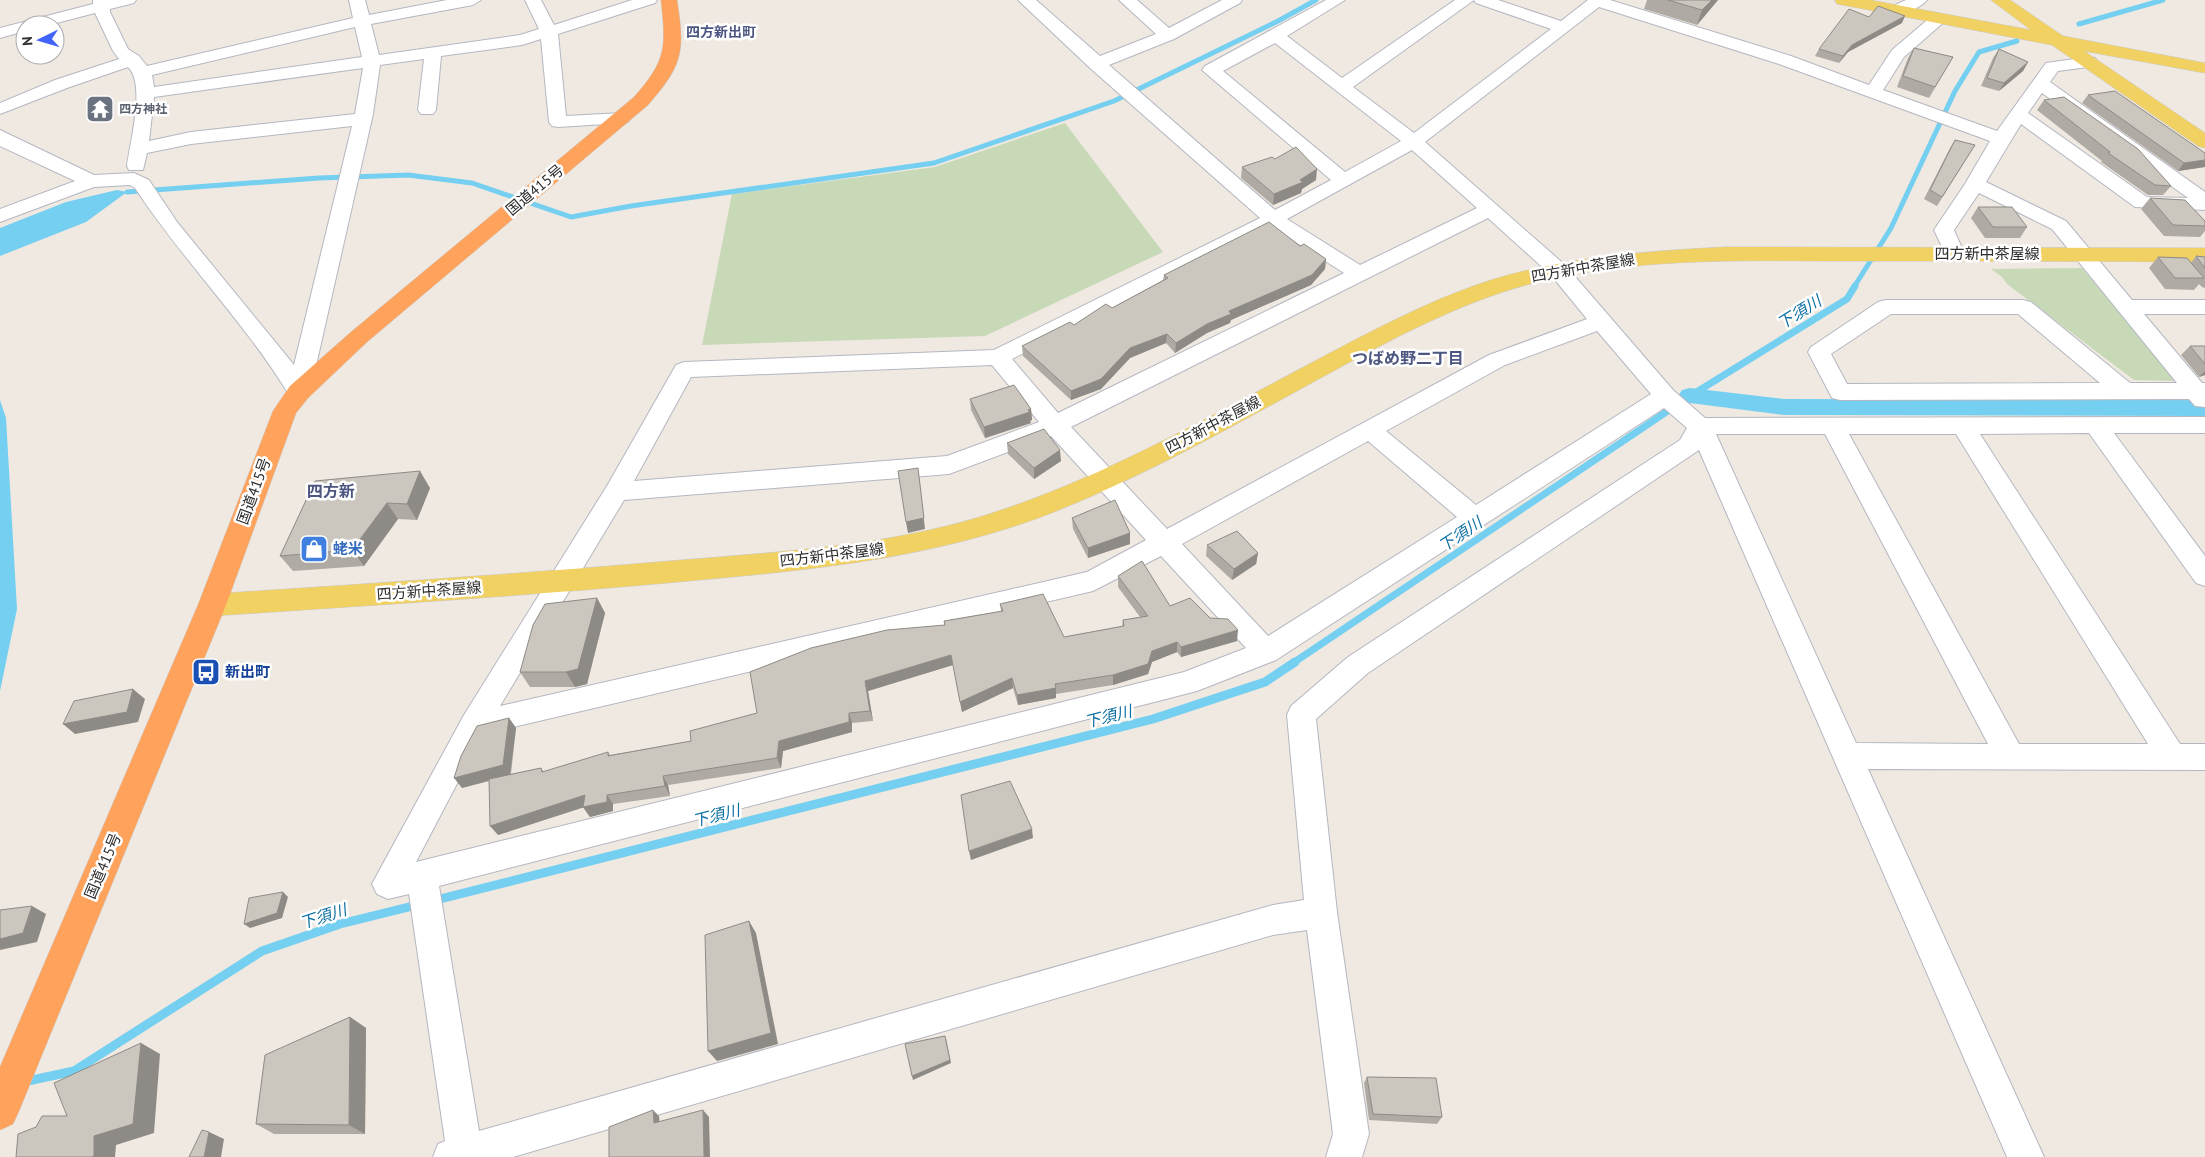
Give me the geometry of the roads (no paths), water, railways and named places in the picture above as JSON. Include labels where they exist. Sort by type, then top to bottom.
[{"type":"highway","name":"国道415号","points":[[0,1111],[212,605],[285,411],[300,392],[359,337],[622,118],[659,81],[670,62],[674,42],[669,0]]},
{"type":"main road","points":[[1844,0],[2205,68]]},
{"type":"main road","points":[[1999,0],[2205,142]]},
{"type":"main road","points":[[2018,0],[2080,44],[2205,127]]},
{"type":"main road","name":"四方新中茶屋線","points":[[212,605],[560,582],[833,557],[907,544],[984,526],[1106,481],[1411,321],[1466,296],[1558,270],[1654,257],[1727,254],[2205,255]]},
{"type":"street","points":[[62,15],[102,3],[128,0]]},
{"type":"street","points":[[300,392],[362,118],[372,62],[356,0]]},
{"type":"street","points":[[0,109],[61,84],[138,66],[473,0]]},
{"type":"street","points":[[533,0],[550,32],[558,122],[622,118]]},
{"type":"street","points":[[146,93],[522,40],[649,0]]},
{"type":"street","points":[[1026,0],[1273,220],[1358,273]]},
{"type":"street","points":[[1127,0],[1168,35]]},
{"type":"street","points":[[1096,64],[1168,35],[1234,0]]},
{"type":"street","points":[[1337,0],[1276,36],[1211,70],[1344,181]]},
{"type":"street","points":[[1344,86],[1466,0]]},
{"type":"street","points":[[1482,0],[1562,27]]},
{"type":"street","points":[[1897,10],[1918,0]]},
{"type":"street","points":[[1665,396],[1266,652],[1187,683],[422,877],[388,884],[474,724],[616,492],[684,370],[998,357],[1273,220],[1414,142],[1597,1],[1874,90],[2001,138]]},
{"type":"street","points":[[102,3],[102,12],[121,51],[138,66],[146,93],[138,149],[143,187],[170,226],[282,362],[300,392]]},
{"type":"street","points":[[1874,90],[1898,54],[1938,19]]},
{"type":"street","points":[[0,33],[15,29]]},
{"type":"street","points":[[1276,36],[1344,86],[1414,142],[1488,210],[1558,270],[1665,396],[1700,426],[2026,1157]]},
{"type":"street","points":[[427,110],[433,54]]},
{"type":"street","points":[[1954,253],[1944,230],[1975,184],[2001,138],[2052,67],[2089,62]]},
{"type":"street","points":[[2040,83],[2205,202]]},
{"type":"street","points":[[2018,114],[2142,203],[2205,202]]},
{"type":"street","points":[[138,149],[191,138],[362,118]]},
{"type":"street","points":[[2,141],[91,181],[143,187]]},
{"type":"street","points":[[0,216],[91,181]]},
{"type":"street","points":[[1975,184],[2059,225],[2125,307],[2202,394]]},
{"type":"street","points":[[616,492],[948,466],[1055,425],[1488,210]]},
{"type":"street","points":[[2124,391],[2024,307],[1886,308],[1819,352],[1840,392],[2124,391],[2202,394]]},
{"type":"street","points":[[2125,307],[2205,307]]},
{"type":"street","points":[[474,724],[1093,581],[1164,544],[1497,360],[1602,321]]},
{"type":"street","points":[[998,357],[1055,425],[1266,652]]},
{"type":"street","points":[[1700,426],[2205,425]]},
{"type":"street","points":[[1344,1157],[1351,1134],[1321,912],[1301,715],[1358,665],[1688,446],[1700,426]]},
{"type":"street","points":[[1833,426],[2010,756]]},
{"type":"street","points":[[1963,426],[2172,757]]},
{"type":"street","points":[[2096,426],[2205,576]]},
{"type":"street","points":[[1370,430],[1475,518]]},
{"type":"street","points":[[1848,756],[2205,757]]},
{"type":"street","points":[[422,877],[460,1155],[1274,920],[1321,912]]},
{"type":"water","points":[[117,190],[127,192],[86,222],[0,256],[0,228],[66,202]]},
{"type":"water","points":[[0,400],[6,418],[17,609],[0,691]]},
{"type":"waterway","points":[[127,192],[319,178],[408,175],[472,183],[571,217],[631,206],[934,163],[1114,101],[1278,21],[1316,0]]},
{"type":"waterway","name":"下須川","points":[[2079,24],[2163,0]]},
{"type":"waterway","name":"下須川","points":[[1854,287],[1891,228],[1955,91],[1979,52],[2017,41]]},
{"type":"waterway","name":"下須川","points":[[1293,663],[1690,396],[1847,299],[1855,286]]},
{"type":"waterway","points":[[1690,396],[1784,407],[2205,408]]},
{"type":"waterway","name":"下須川","points":[[432,901],[1153,719],[1265,682],[1295,662]]},
{"type":"waterway","name":"下須川","points":[[23,1082],[74,1071],[262,951],[340,924],[421,904]]},
{"type":"place","name":"四方神社","points":[[100,109]]},
{"type":"place","name":"蛯米","points":[[314,549]]},
{"type":"place","name":"新出町","points":[[206,672]]},
{"type":"district","name":"四方新出町","points":[[721,32]]},
{"type":"district","name":"つばめ野二丁目","points":[[1408,358]]},
{"type":"district","name":"四方新","points":[[331,491]]}]
